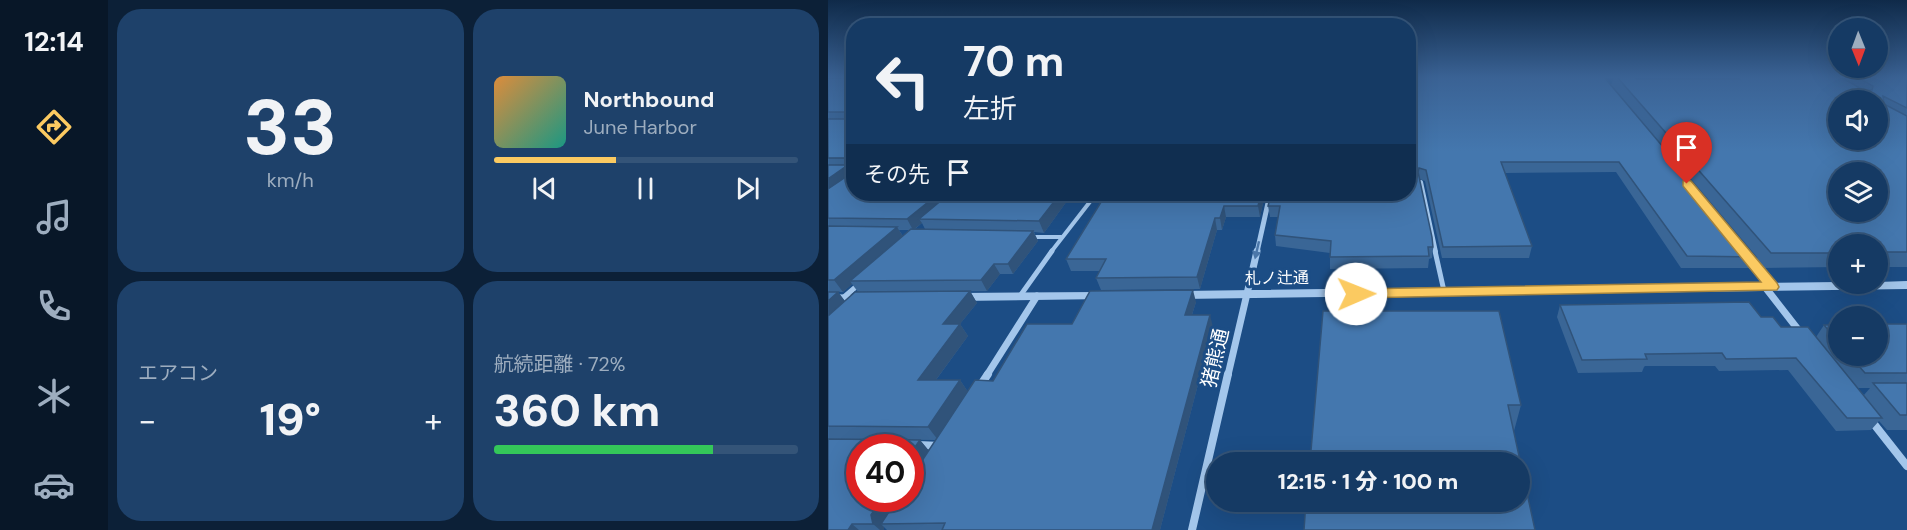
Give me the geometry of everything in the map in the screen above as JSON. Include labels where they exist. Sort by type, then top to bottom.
[{"type":"street","name":"猪熊通","points":[[1192,530],[1268,201]]},
{"type":"street","name":"札ノ辻通","points":[[1165,295],[1907,285]]},
{"type":"street","points":[[1768,287],[1807,340]]},
{"type":"street","points":[[974,395],[1037,296]]},
{"type":"street","points":[[952,297],[1119,296]]},
{"type":"street","points":[[828,298],[863,301]]},
{"type":"street","points":[[1864,411],[1907,466]]},
{"type":"street","points":[[935,456],[948,436]]},
{"type":"street","points":[[924,446],[941,446]]},
{"type":"lane","points":[[1421,182],[1444,292]]},
{"type":"lane","points":[[1020,296],[1061,237],[1090,201]]},
{"type":"lane","points":[[1027,237],[1061,237]]},
{"type":"lane","points":[[1750,260],[1768,287]]},
{"type":"lane","points":[[844,298],[861,283]]},
{"type":"building","points":[[828,102],[846,102],[846,112],[828,112]]},
{"type":"building","points":[[1416,102],[1625,102],[1756,257],[1687,256],[1619,162],[1501,162],[1532,246],[1443,247],[1426,170],[1419,168],[1432,237],[1433,247],[1428,247],[1429,256],[1330,257],[1331,241],[1275,235],[1280,206],[1268,206],[1269,201],[1416,201]]},
{"type":"building","points":[[1639,102],[1828,102],[1828,150],[1888,150],[1888,106],[1907,116],[1907,252],[1888,252],[1888,234],[1828,234],[1828,253],[1771,253]]},
{"type":"building","points":[[1894,102],[1907,102],[1907,108]]},
{"type":"building","points":[[828,119],[846,119],[846,158],[828,158]]},
{"type":"building","points":[[828,165],[846,165],[846,167],[828,179]]},
{"type":"building","points":[[846,177],[846,201],[929,201],[907,219],[828,218],[828,189]]},
{"type":"building","points":[[941,201],[1055,201],[1039,221],[919,219]]},
{"type":"building","points":[[1102,201],[1259,201],[1258,206],[1224,206],[1220,218],[1215,218],[1197,277],[1096,278],[1106,259],[1066,259]]},
{"type":"building","points":[[828,226],[897,227],[834,280],[828,280]]},
{"type":"building","points":[[911,229],[1033,231],[1008,264],[994,264],[981,280],[850,281]]},
{"type":"building","points":[[1193,290],[1185,315],[1210,315],[1152,530],[942,530],[945,523],[881,524],[889,512],[924,512],[924,458],[975,380],[993,381],[1027,324],[1072,324],[1090,291]]},
{"type":"building","points":[[970,291],[943,324],[960,324],[918,380],[960,380],[928,427],[828,426],[828,316],[855,292]]},
{"type":"building","points":[[828,292],[838,292],[828,301]]},
{"type":"building","points":[[1749,302],[1761,317],[1773,317],[1781,327],[1808,327],[1828,352],[1828,366],[1840,366],[1882,418],[1847,418],[1796,358],[1726,359],[1722,353],[1645,354],[1647,359],[1582,360],[1560,305]]},
{"type":"building","points":[[1323,311],[1499,311],[1521,405],[1508,405],[1518,452],[1311,452]]},
{"type":"building","points":[[1888,324],[1907,324],[1907,373],[1865,373],[1859,366],[1888,366]]},
{"type":"building","points":[[1873,383],[1907,383],[1907,415],[1900,415]]},
{"type":"building","points":[[828,439],[846,439],[846,512],[873,512],[871,515],[873,524],[852,524],[848,530],[828,530]]},
{"type":"building","points":[[1530,507],[1535,530],[1304,530],[1305,512],[1530,512]]},
{"type":"route","points":[[1356,294],[1772,287],[1687,184]]}]
